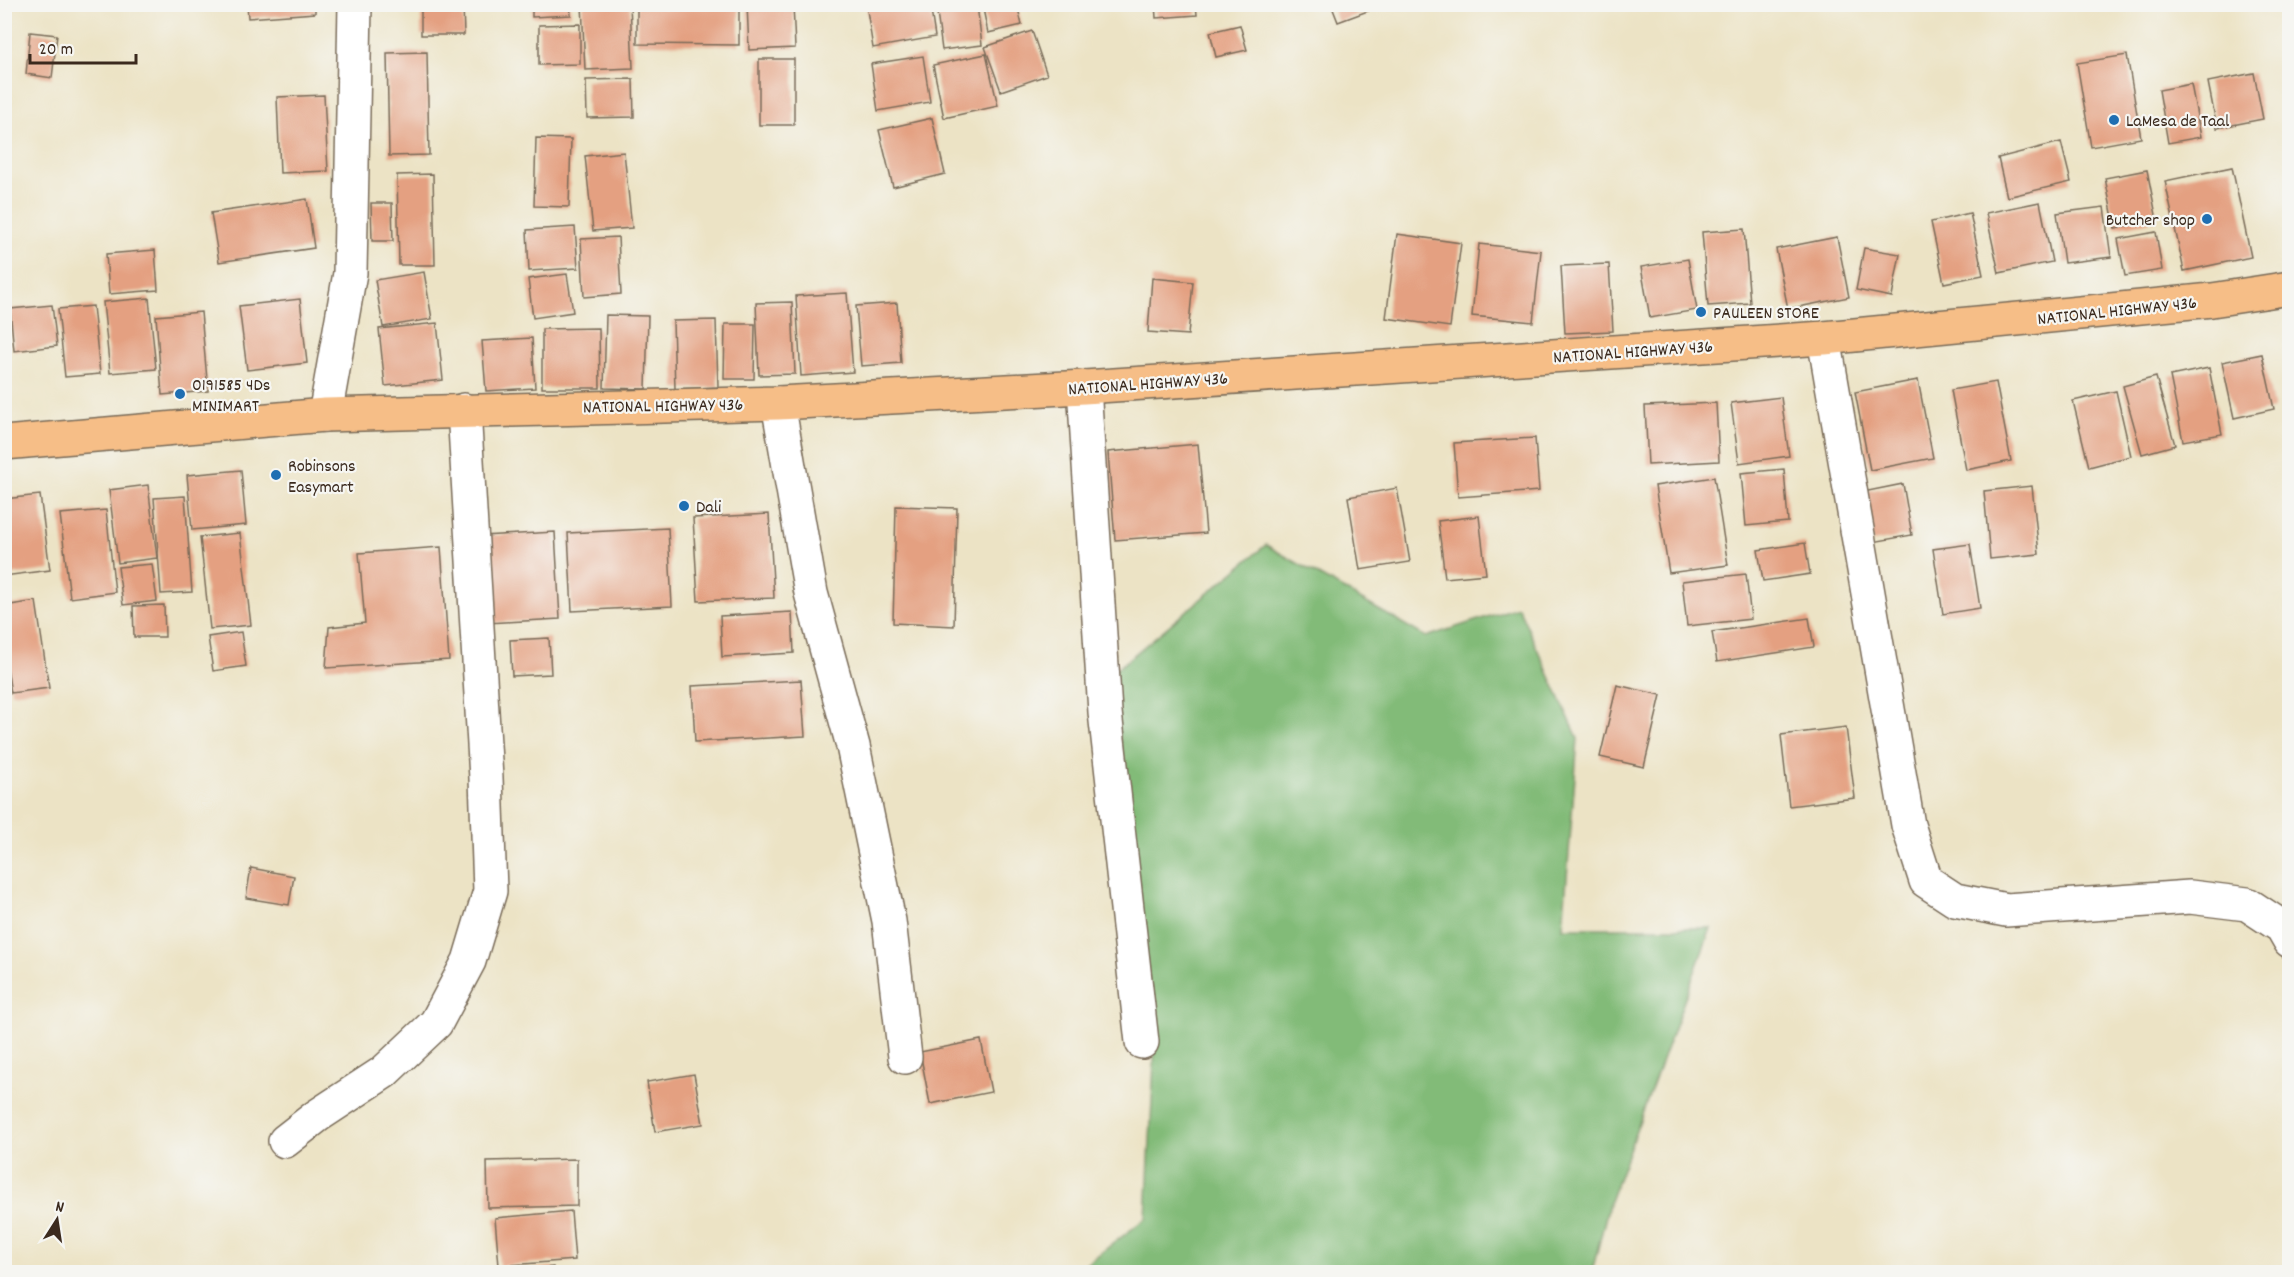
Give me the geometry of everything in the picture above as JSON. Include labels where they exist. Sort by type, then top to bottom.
[{"type":"main road","name":"NATIONAL HIGHWAY 436","points":[[4,443],[325,416],[464,410],[778,403],[1084,387],[1824,338],[2212,300],[2289,288]]},
{"type":"street","points":[[325,416],[350,273],[355,4]]},
{"type":"street","points":[[1824,338],[1908,825],[1926,881],[1955,900],[2006,910],[2190,897],[2247,904],[2282,927],[2289,941]]},
{"type":"street","points":[[1084,387],[1105,712],[1142,1042]]},
{"type":"street","points":[[778,403],[811,593],[854,746],[889,921],[905,1057]]},
{"type":"street","points":[[285,1141],[317,1116],[384,1072],[436,1023],[469,961],[490,891],[464,410]]},
{"type":"green space","points":[[1266,545],[1426,637],[1518,607],[1578,738],[1563,928],[1711,928],[1609,1204],[1592,1272],[1076,1272],[1146,1218],[1155,1042],[1112,673]]},
{"type":"building","points":[[247,4],[315,4],[315,13],[248,18]]},
{"type":"building","points":[[421,4],[463,4],[464,35],[421,35]]},
{"type":"building","points":[[532,4],[570,4],[571,15],[532,17]]},
{"type":"building","points":[[582,4],[630,4],[633,68],[585,70]]},
{"type":"building","points":[[637,4],[739,4],[739,45],[637,44]]},
{"type":"building","points":[[747,4],[793,4],[795,48],[749,50]]},
{"type":"building","points":[[866,4],[930,4],[935,37],[873,48]]},
{"type":"building","points":[[982,4],[1017,4],[1022,25],[988,33]]},
{"type":"building","points":[[1155,4],[1196,4],[1197,15],[1156,18]]},
{"type":"building","points":[[1331,4],[1384,4],[1384,5],[1338,22]]},
{"type":"building","points":[[936,5],[977,5],[982,45],[942,50]]},
{"type":"building","points":[[580,24],[580,64],[539,65],[539,25]]},
{"type":"building","points":[[1240,25],[1247,50],[1216,57],[1210,32]]},
{"type":"building","points":[[1032,31],[1047,75],[1001,91],[985,47]]},
{"type":"building","points":[[30,32],[57,35],[52,78],[26,74]]},
{"type":"building","points":[[427,52],[429,155],[389,156],[387,53]]},
{"type":"building","points":[[986,54],[998,106],[944,118],[933,65]]},
{"type":"building","points":[[2127,55],[2141,138],[2091,147],[2077,63]]},
{"type":"building","points":[[923,56],[930,102],[878,111],[871,64]]},
{"type":"building","points":[[759,59],[794,59],[794,125],[759,125]]},
{"type":"building","points":[[2254,73],[2263,119],[2217,128],[2208,82]]},
{"type":"building","points":[[633,79],[634,117],[587,118],[586,80]]},
{"type":"building","points":[[2191,84],[2201,137],[2168,143],[2159,90]]},
{"type":"building","points":[[324,95],[328,171],[280,173],[277,97]]},
{"type":"building","points":[[932,118],[945,174],[893,187],[879,130]]},
{"type":"building","points":[[536,138],[571,139],[569,207],[534,206]]},
{"type":"building","points":[[2061,142],[2071,182],[2007,197],[1998,158]]},
{"type":"building","points":[[624,152],[632,228],[593,231],[585,156]]},
{"type":"building","points":[[2232,167],[2251,257],[2184,271],[2165,181]]},
{"type":"building","points":[[2147,170],[2157,220],[2115,228],[2105,178]]},
{"type":"building","points":[[433,174],[435,265],[399,265],[397,175]]},
{"type":"building","points":[[307,199],[314,248],[219,262],[211,213]]},
{"type":"building","points":[[2040,202],[2052,262],[1999,273],[1986,213]]},
{"type":"building","points":[[371,203],[392,203],[393,241],[372,241]]},
{"type":"building","points":[[2104,207],[2111,257],[2064,263],[2057,213]]},
{"type":"building","points":[[1970,213],[1983,275],[1944,283],[1931,222]]},
{"type":"building","points":[[575,227],[578,268],[529,271],[527,230]]},
{"type":"building","points":[[1744,229],[1750,303],[1708,306],[1702,232]]},
{"type":"building","points":[[2156,232],[2162,270],[2125,276],[2118,239]]},
{"type":"building","points":[[1397,234],[1461,243],[1450,327],[1386,318]]},
{"type":"building","points":[[618,237],[621,294],[584,297],[581,239]]},
{"type":"building","points":[[1837,237],[1849,297],[1788,309],[1776,249]]},
{"type":"building","points":[[1479,244],[1541,251],[1533,322],[1472,316]]},
{"type":"building","points":[[1864,248],[1900,254],[1892,297],[1856,290]]},
{"type":"building","points":[[155,250],[158,290],[109,294],[106,254]]},
{"type":"building","points":[[1688,259],[1697,310],[1650,318],[1641,267]]},
{"type":"building","points":[[1609,264],[1613,331],[1565,333],[1561,266]]},
{"type":"building","points":[[424,272],[432,319],[383,327],[375,280]]},
{"type":"building","points":[[567,274],[573,312],[533,318],[528,279]]},
{"type":"building","points":[[1152,278],[1193,282],[1188,335],[1148,332]]},
{"type":"building","points":[[847,293],[853,372],[801,376],[796,296]]},
{"type":"building","points":[[149,298],[156,369],[110,373],[103,302]]},
{"type":"building","points":[[300,299],[307,363],[247,370],[239,306]]},
{"type":"building","points":[[792,302],[795,374],[759,375],[756,303]]},
{"type":"building","points":[[897,303],[901,363],[861,366],[856,306]]},
{"type":"building","points":[[52,305],[57,346],[14,351],[10,309]]},
{"type":"building","points":[[93,306],[100,374],[65,377],[58,309]]},
{"type":"building","points":[[201,312],[208,391],[162,395],[156,316]]},
{"type":"building","points":[[606,315],[648,316],[646,389],[604,388]]},
{"type":"building","points":[[716,320],[718,387],[675,389],[673,321]]},
{"type":"building","points":[[437,323],[443,380],[385,386],[379,329]]},
{"type":"building","points":[[725,324],[755,324],[754,379],[724,379]]},
{"type":"building","points":[[599,328],[600,388],[542,388],[542,329]]},
{"type":"building","points":[[532,338],[535,388],[486,391],[482,341]]},
{"type":"building","points":[[2262,354],[2274,409],[2234,418],[2222,362]]},
{"type":"building","points":[[2209,368],[2222,434],[2183,441],[2170,376]]},
{"type":"building","points":[[2156,377],[2175,445],[2142,454],[2123,386]]},
{"type":"building","points":[[1918,380],[1933,458],[1870,470],[1855,392]]},
{"type":"building","points":[[1996,382],[2011,461],[1966,470],[1951,390]]},
{"type":"building","points":[[2116,391],[2131,456],[2089,467],[2073,401]]},
{"type":"building","points":[[1781,397],[1789,456],[1739,463],[1731,403]]},
{"type":"building","points":[[1716,403],[1719,461],[1648,465],[1645,406]]},
{"type":"building","points":[[1535,438],[1539,491],[1458,497],[1454,443]]},
{"type":"building","points":[[1198,444],[1206,533],[1115,540],[1108,452]]},
{"type":"building","points":[[1784,469],[1788,522],[1746,526],[1741,473]]},
{"type":"building","points":[[241,470],[246,525],[192,530],[187,475]]},
{"type":"building","points":[[1714,477],[1728,565],[1669,573],[1655,486]]},
{"type":"building","points":[[1903,484],[1912,535],[1873,542],[1863,492]]},
{"type":"building","points":[[148,485],[157,558],[118,563],[109,490]]},
{"type":"building","points":[[2032,486],[2039,554],[1990,559],[1984,491]]},
{"type":"building","points":[[1397,488],[1410,562],[1360,570],[1348,497]]},
{"type":"building","points":[[40,495],[50,570],[4,576],[4,499]]},
{"type":"building","points":[[185,496],[192,592],[161,594],[154,498]]},
{"type":"building","points":[[896,506],[957,508],[954,626],[893,623]]},
{"type":"building","points":[[106,510],[115,592],[70,598],[60,514]]},
{"type":"building","points":[[769,514],[774,598],[698,601],[693,518]]},
{"type":"building","points":[[1479,516],[1486,574],[1445,578],[1438,521]]},
{"type":"building","points":[[668,528],[672,606],[572,611],[568,533]]},
{"type":"building","points":[[555,532],[560,619],[487,623],[482,536]]},
{"type":"building","points":[[240,533],[251,625],[210,629],[200,537]]},
{"type":"building","points":[[1805,543],[1810,574],[1763,581],[1758,550]]},
{"type":"building","points":[[1970,544],[1980,608],[1943,614],[1933,549]]},
{"type":"building","points":[[441,547],[449,660],[326,668],[329,627],[365,623],[359,553]]},
{"type":"building","points":[[152,564],[157,601],[123,605],[118,567]]},
{"type":"building","points":[[1746,574],[1751,619],[1687,626],[1682,581]]},
{"type":"building","points":[[36,601],[49,688],[11,693],[4,648],[4,606]]},
{"type":"building","points":[[164,605],[165,637],[134,637],[133,606]]},
{"type":"building","points":[[792,612],[794,653],[722,657],[720,616]]},
{"type":"building","points":[[1809,618],[1814,647],[1717,662],[1712,632]]},
{"type":"building","points":[[241,632],[246,666],[213,671],[208,637]]},
{"type":"building","points":[[549,638],[551,674],[512,676],[510,640]]},
{"type":"building","points":[[801,680],[805,736],[695,742],[692,686]]},
{"type":"building","points":[[1617,685],[1661,695],[1644,767],[1600,757]]},
{"type":"building","points":[[1846,727],[1855,798],[1789,806],[1781,735]]},
{"type":"building","points":[[251,868],[294,876],[289,905],[246,898]]},
{"type":"building","points":[[981,1040],[991,1092],[930,1104],[920,1052]]},
{"type":"building","points":[[694,1074],[703,1124],[655,1132],[647,1082]]},
{"type":"building","points":[[577,1159],[577,1206],[488,1208],[487,1161]]},
{"type":"building","points":[[571,1211],[575,1260],[499,1266],[495,1218]]},
{"type":"building","points":[[553,1267],[554,1272],[514,1272],[514,1271]]},
{"type":"place","name":"LaMesa de Taal","points":[[2114,120]]},
{"type":"place","name":"Butcher shop","points":[[2207,219]]},
{"type":"place","name":"PAULEEN STORE","points":[[1701,312]]},
{"type":"place","name":"0191585 4Ds MINIMART","points":[[180,394]]},
{"type":"place","name":"Robinsons Easymart","points":[[276,475]]},
{"type":"place","name":"Dali","points":[[684,506]]}]
